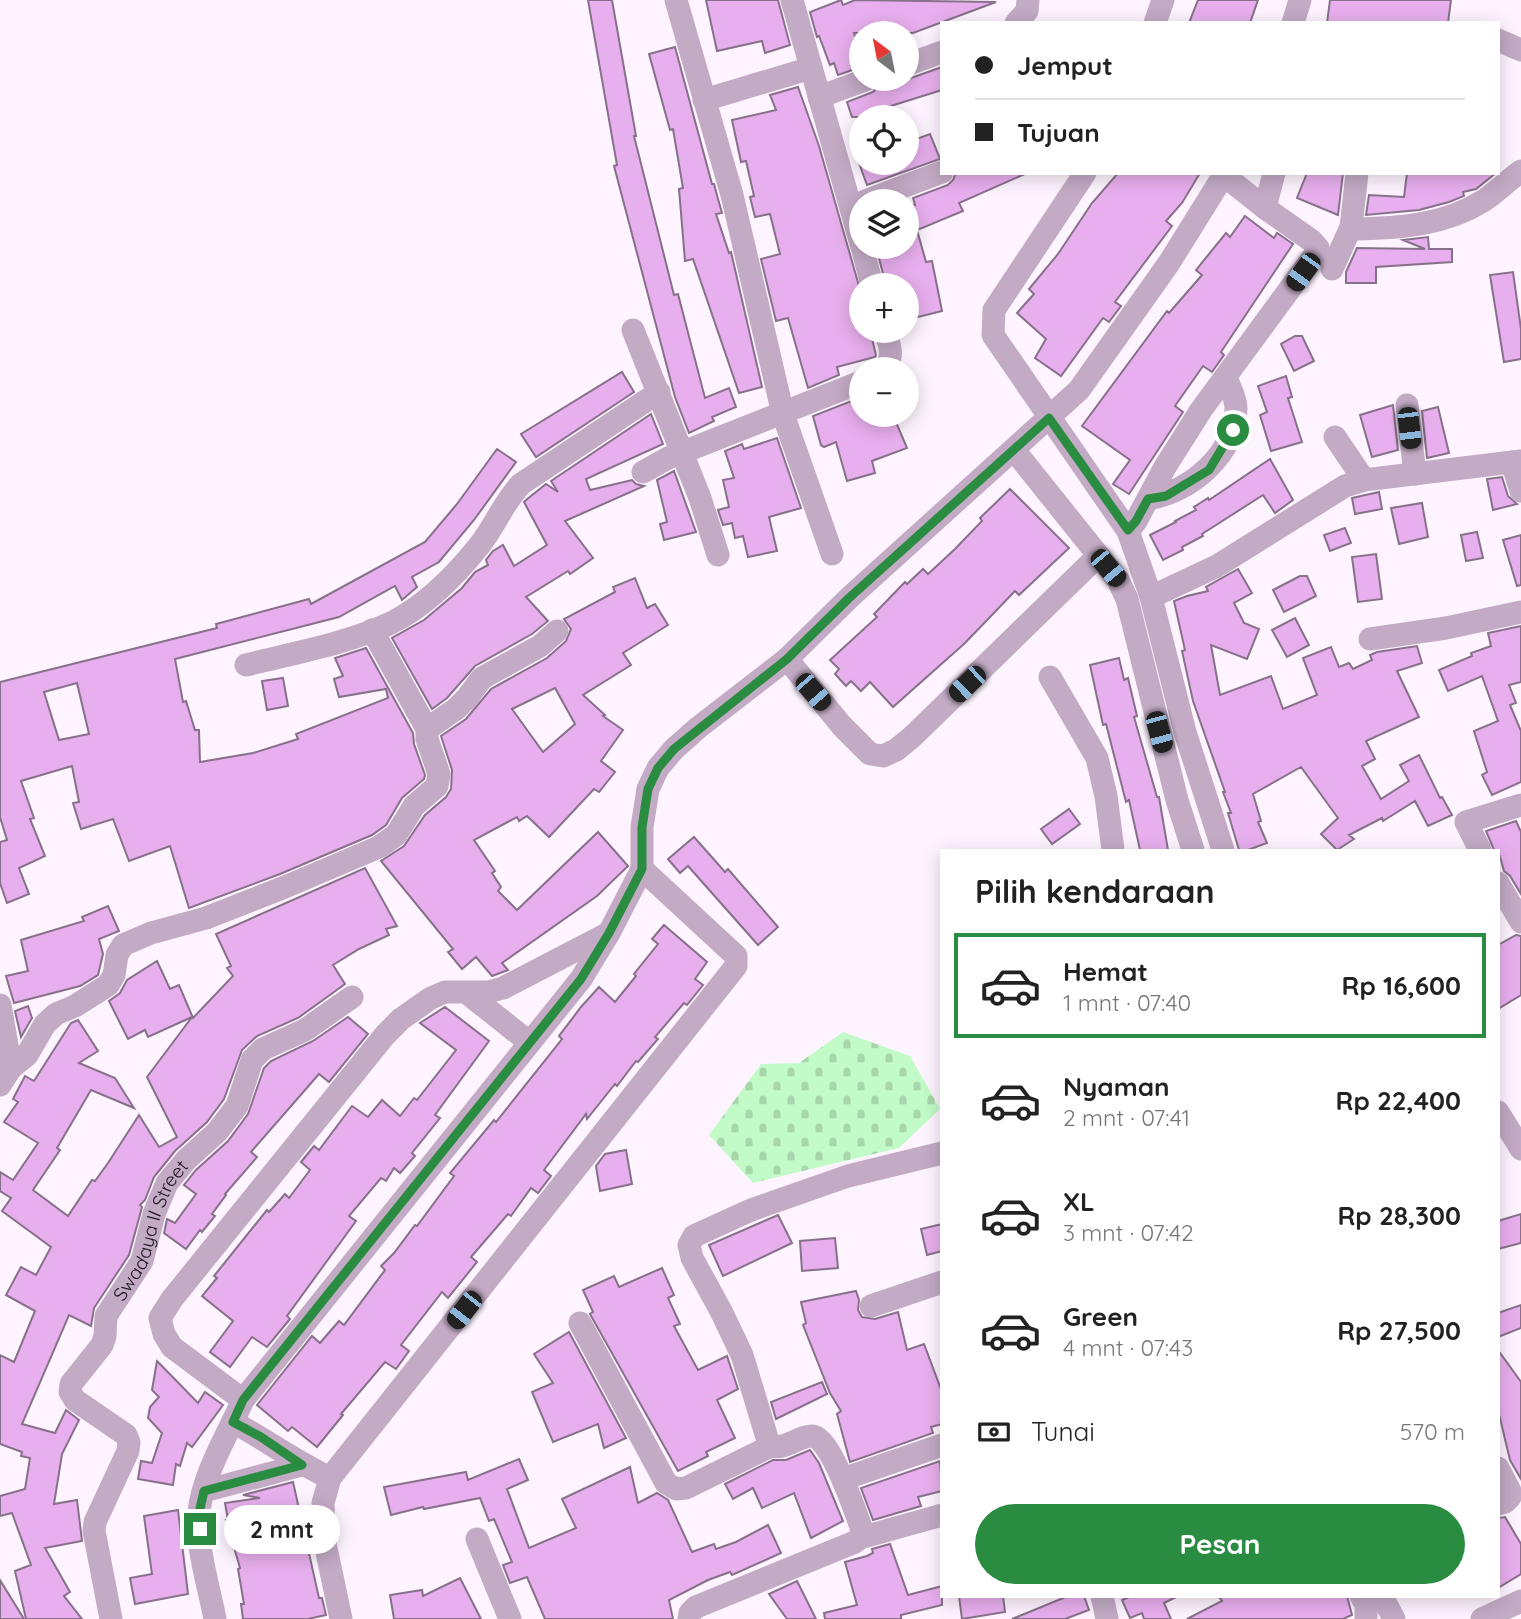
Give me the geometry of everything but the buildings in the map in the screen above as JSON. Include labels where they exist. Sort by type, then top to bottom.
[{"type":"street","points":[[676,0],[732,195],[783,414],[832,554]]},
{"type":"street","points":[[792,0],[819,97],[853,189]]},
{"type":"street","points":[[1018,21],[1027,11],[1028,0]]},
{"type":"street","points":[[1156,21],[1163,0]]},
{"type":"street","points":[[1294,21],[1300,0]]},
{"type":"street","points":[[1500,41],[1521,50]]},
{"type":"street","points":[[919,60],[940,53]]},
{"type":"street","points":[[704,100],[811,68]]},
{"type":"street","points":[[819,97],[849,86]]},
{"type":"street","points":[[1351,227],[1399,227],[1454,216],[1485,200],[1521,171]]},
{"type":"street","points":[[898,189],[940,173]]},
{"type":"street","points":[[1084,175],[994,310],[993,335],[1128,530],[1151,597],[1185,732],[1223,849]]},
{"type":"street","points":[[215,1619],[201,1545],[199,1513],[211,1469],[243,1400],[581,979],[609,933],[642,869],[642,827],[648,789],[658,768],[674,749],[699,727],[787,659],[858,590],[1079,390],[1169,263],[1223,175]]},
{"type":"street","points":[[1128,530],[1136,521],[1165,467],[1226,377],[1317,252],[1318,248],[1312,241],[1265,208],[1225,175]]},
{"type":"street","points":[[1265,208],[1273,175]]},
{"type":"street","points":[[1332,269],[1351,227],[1357,175]]},
{"type":"street","points":[[633,330],[700,498],[718,555]]},
{"type":"street","points":[[1148,499],[1166,496],[1209,470],[1220,454],[1233,430],[1236,405],[1226,377]]},
{"type":"street","points":[[643,472],[682,453],[849,387]]},
{"type":"street","points":[[246,665],[341,641],[391,623],[442,587],[480,544],[508,498],[521,484],[659,392]]},
{"type":"street","points":[[1407,405],[1415,474]]},
{"type":"street","points":[[1335,438],[1364,480]]},
{"type":"street","points":[[1014,450],[1118,580],[1127,599],[1177,800],[1193,849]]},
{"type":"street","points":[[1151,597],[1217,566],[1345,486],[1364,480],[1516,461],[1521,491]]},
{"type":"street","points":[[787,659],[842,726],[870,754],[883,756],[896,750],[934,717],[1098,556]]},
{"type":"street","points":[[1370,639],[1456,626],[1521,612]]},
{"type":"street","points":[[6,1076],[27,1055],[45,1024],[56,1014],[75,1006],[107,985],[114,975],[117,955],[123,945],[151,933],[206,918],[379,847],[396,835],[414,806],[437,786],[439,774],[427,739],[427,729],[372,630]]},
{"type":"street","points":[[427,729],[467,698],[482,678],[540,646],[557,631]]},
{"type":"street","points":[[1050,677],[1097,758],[1107,796],[1113,845],[1095,849]]},
{"type":"street","points":[[1480,849],[1466,822],[1521,806]]},
{"type":"street","points":[[341,1619],[325,1543],[323,1503],[330,1478],[736,966],[736,956],[642,869]]},
{"type":"street","points":[[1500,886],[1521,922]]},
{"type":"street","points":[[243,1400],[172,1347],[164,1334],[160,1318],[180,1289],[385,1035],[401,1019],[444,992],[488,992],[503,988],[609,933]]},
{"type":"street","points":[[467,993],[529,1042]]},
{"type":"street","name":"Swadaya II Street","points":[[111,1619],[94,1531],[95,1522],[128,1451],[129,1442],[126,1434],[75,1399],[70,1392],[71,1384],[102,1345],[106,1316],[142,1261],[154,1214],[167,1183],[217,1132],[237,1106],[251,1060],[263,1049],[305,1030],[352,997]]},
{"type":"street","points":[[0,1005],[6,1076]]},
{"type":"street","points":[[1500,1115],[1521,1149]]},
{"type":"street","points":[[771,1446],[742,1355],[692,1258],[689,1245],[694,1236],[751,1210],[848,1176],[940,1153]]},
{"type":"street","points":[[871,1306],[940,1283]]},
{"type":"street","points":[[580,1323],[666,1483],[677,1489],[686,1488],[771,1446],[779,1448],[810,1436],[817,1436],[823,1441],[843,1479],[862,1530],[860,1538]]},
{"type":"street","points":[[233,1422],[302,1465],[330,1478]]},
{"type":"street","points":[[843,1479],[940,1446]]},
{"type":"street","points":[[204,1491],[302,1465]]},
{"type":"street","points":[[1500,1472],[1510,1491],[1510,1497],[1500,1503]]},
{"type":"street","points":[[689,1619],[690,1613],[696,1607],[860,1538],[940,1516]]},
{"type":"street","points":[[477,1539],[510,1619]]},
{"type":"street","points":[[1102,1598],[1107,1619]]},
{"type":"street","points":[[1362,1598],[1366,1605],[1366,1619]]},
{"type":"street","points":[[1383,1598],[1394,1619]]},
{"type":"street","points":[[1482,1619],[1521,1601]]},
{"type":"green space","points":[[843,1032],[910,1056],[940,1109],[899,1148],[753,1183],[709,1135],[761,1064],[799,1063]]},
{"type":"route","points":[[200,1529],[199,1513],[204,1491],[302,1465],[233,1422],[243,1400],[581,979],[609,933],[642,869],[642,827],[648,789],[658,768],[674,749],[787,659],[849,598],[1049,418],[1128,530],[1148,499],[1166,496],[1209,470],[1233,430]]}]
